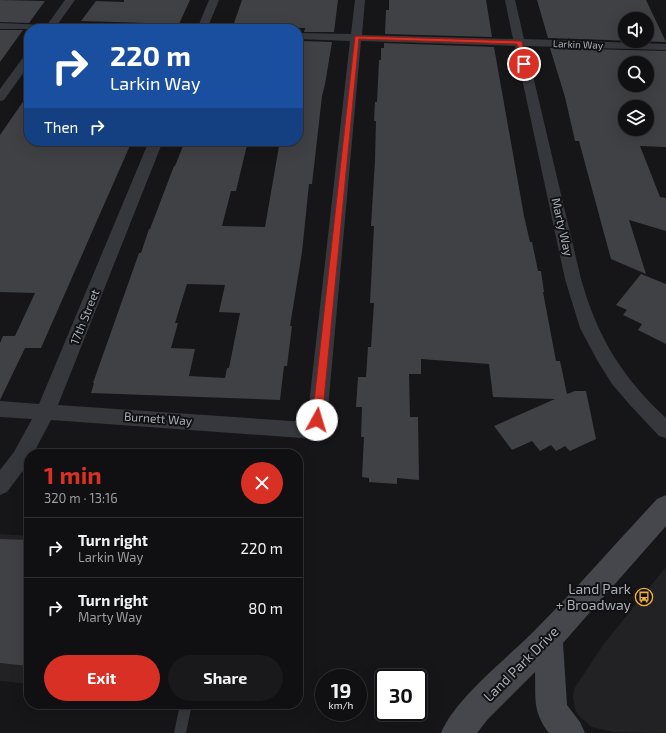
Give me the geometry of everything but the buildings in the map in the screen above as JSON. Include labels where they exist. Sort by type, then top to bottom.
[{"type":"main road","name":"Land Park Drive","points":[[457,733],[477,708],[548,638],[666,507]]},
{"type":"main road","points":[[548,638],[552,711],[569,733]]},
{"type":"street","points":[[52,24],[70,0]]},
{"type":"street","points":[[204,24],[214,0]]},
{"type":"street","points":[[357,38],[360,0]]},
{"type":"street","name":"Marty Way","points":[[510,0],[579,301],[586,322],[603,356],[620,382],[641,408],[666,430]]},
{"type":"street","points":[[0,26],[24,27]]},
{"type":"street","name":"Larkin Way","points":[[303,36],[666,47]]},
{"type":"street","name":"Burnett Way","points":[[0,409],[316,431],[357,38]]},
{"type":"street","points":[[0,97],[24,64]]},
{"type":"street","name":"17th Street","points":[[26,449],[46,411],[154,146]]},
{"type":"street","name":"17th Street","points":[[0,486],[24,452]]},
{"type":"lane","points":[[180,733],[185,709]]},
{"type":"shaded area","points":[[0,534],[24,536],[24,683],[0,681]]},
{"type":"shaded area","points":[[666,567],[666,733],[613,732],[592,727],[579,716],[575,709],[573,697],[574,689],[603,645]]},
{"type":"place","name":"Land Park + Broadway","points":[[644,597]]},
{"type":"route","points":[[317,420],[357,38],[520,42],[524,64]]}]
